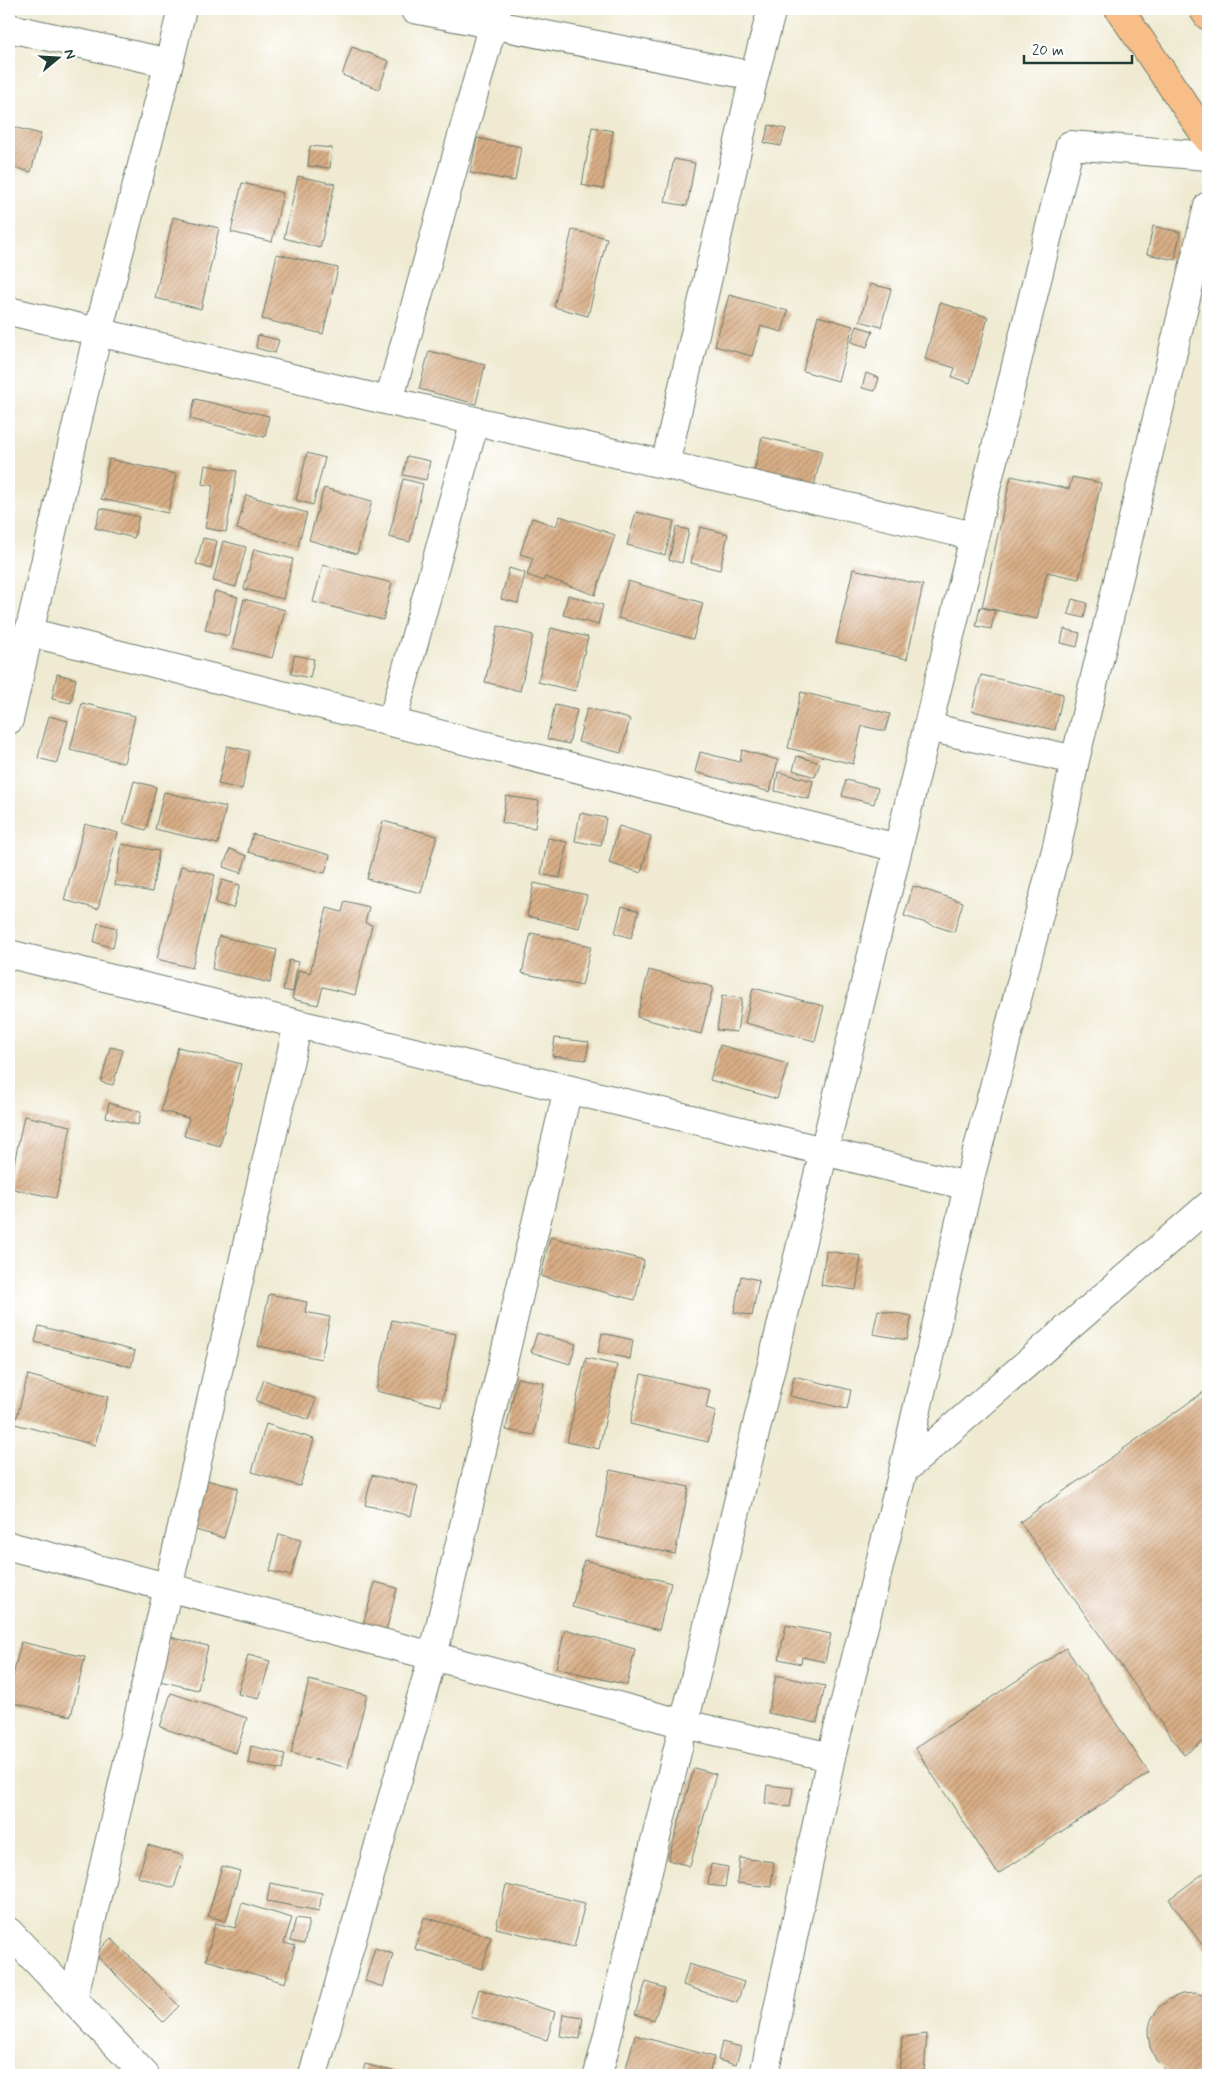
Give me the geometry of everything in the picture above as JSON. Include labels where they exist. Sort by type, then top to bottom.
[{"type":"main road","points":[[1119,9],[1208,139]]},
{"type":"main road","points":[[1203,9],[1208,16]]},
{"type":"street","points":[[9,720],[98,332],[182,9]]},
{"type":"street","points":[[414,9],[495,17],[754,76]]},
{"type":"street","points":[[665,466],[754,76],[772,9]]},
{"type":"street","points":[[389,401],[495,17]]},
{"type":"street","points":[[9,28],[169,63]]},
{"type":"street","points":[[598,2075],[1070,144],[1208,156]]},
{"type":"street","points":[[764,2075],[831,1757],[903,1471],[968,1186],[1057,846],[1075,760],[1208,206]]},
{"type":"street","points":[[9,310],[665,466],[974,536]]},
{"type":"street","points":[[392,722],[475,421]]},
{"type":"street","points":[[28,632],[898,848]]},
{"type":"street","points":[[928,728],[1075,760]]},
{"type":"street","points":[[9,954],[968,1186]]},
{"type":"street","points":[[73,2000],[298,1024]]},
{"type":"street","points":[[313,2075],[433,1656],[568,1089]]},
{"type":"street","points":[[903,1471],[1208,1206]]},
{"type":"street","points":[[9,1546],[433,1656],[684,1724],[831,1757]]},
{"type":"street","points":[[9,1932],[145,2075]]},
{"type":"building","points":[[352,47],[389,61],[379,89],[342,75]]},
{"type":"building","points":[[769,125],[786,129],[781,146],[764,143]]},
{"type":"building","points":[[9,126],[41,134],[31,172],[9,166]]},
{"type":"building","points":[[592,127],[613,131],[603,189],[582,185]]},
{"type":"building","points":[[477,138],[521,147],[515,181],[470,173]]},
{"type":"building","points":[[310,146],[332,148],[330,168],[308,166]]},
{"type":"building","points":[[674,159],[695,163],[687,206],[665,202]]},
{"type":"building","points":[[298,176],[335,184],[320,248],[284,238]]},
{"type":"building","points":[[242,183],[283,193],[272,242],[231,232]]},
{"type":"building","points":[[173,217],[219,228],[201,309],[155,298]]},
{"type":"building","points":[[1153,226],[1180,232],[1175,260],[1147,254]]},
{"type":"building","points":[[572,230],[607,238],[588,316],[554,307]]},
{"type":"building","points":[[277,254],[338,268],[323,334],[262,319]]},
{"type":"building","points":[[870,284],[891,289],[881,327],[860,321]]},
{"type":"building","points":[[729,295],[788,311],[782,332],[761,326],[752,356],[715,346]]},
{"type":"building","points":[[940,303],[988,317],[970,383],[952,377],[955,368],[925,359]]},
{"type":"building","points":[[818,316],[853,326],[838,381],[803,371]]},
{"type":"building","points":[[857,326],[873,331],[867,347],[851,342]]},
{"type":"building","points":[[258,335],[279,340],[275,353],[256,348]]},
{"type":"building","points":[[429,351],[485,365],[476,404],[419,389]]},
{"type":"building","points":[[866,373],[879,378],[875,391],[862,388]]},
{"type":"building","points":[[195,399],[269,416],[265,437],[190,419]]},
{"type":"building","points":[[762,437],[822,451],[814,486],[754,472]]},
{"type":"building","points":[[307,453],[325,458],[313,505],[296,500]]},
{"type":"building","points":[[407,456],[430,461],[426,480],[403,475]]},
{"type":"building","points":[[109,459],[176,474],[168,513],[101,499]]},
{"type":"building","points":[[205,465],[237,471],[226,532],[205,528],[213,486],[202,484]]},
{"type":"building","points":[[1011,476],[1069,489],[1072,477],[1101,483],[1079,579],[1047,572],[1037,619],[982,607]]},
{"type":"building","points":[[403,479],[423,484],[410,542],[389,537]]},
{"type":"building","points":[[324,488],[372,501],[357,554],[309,540]]},
{"type":"building","points":[[246,495],[307,513],[298,546],[237,529]]},
{"type":"building","points":[[101,508],[139,517],[134,538],[95,528]]},
{"type":"building","points":[[636,512],[674,521],[665,555],[627,545]]},
{"type":"building","points":[[560,516],[615,535],[595,595],[545,577],[544,581],[527,575],[533,558],[520,554],[532,518],[556,526]]},
{"type":"building","points":[[676,527],[689,530],[682,563],[669,560]]},
{"type":"building","points":[[700,527],[728,534],[720,570],[691,563]]},
{"type":"building","points":[[203,538],[217,541],[211,569],[196,564]]},
{"type":"building","points":[[223,541],[246,547],[236,587],[213,581]]},
{"type":"building","points":[[254,549],[293,559],[283,599],[244,589]]},
{"type":"building","points":[[323,565],[392,583],[383,620],[313,602]]},
{"type":"building","points":[[509,568],[525,573],[518,603],[501,599]]},
{"type":"building","points":[[853,569],[923,585],[907,659],[836,643]]},
{"type":"building","points":[[628,581],[703,603],[693,639],[618,618]]},
{"type":"building","points":[[215,591],[238,597],[228,636],[205,630]]},
{"type":"building","points":[[568,595],[603,605],[598,625],[563,615]]},
{"type":"building","points":[[244,599],[285,610],[272,658],[232,648]]},
{"type":"building","points":[[1072,599],[1087,603],[1084,618],[1068,614]]},
{"type":"building","points":[[980,607],[995,611],[991,629],[976,626]]},
{"type":"building","points":[[498,626],[533,635],[520,691],[485,682]]},
{"type":"building","points":[[551,628],[588,637],[575,691],[538,682]]},
{"type":"building","points":[[1064,629],[1080,633],[1077,647],[1061,643]]},
{"type":"building","points":[[294,655],[314,659],[310,678],[291,674]]},
{"type":"building","points":[[57,674],[76,679],[71,703],[52,699]]},
{"type":"building","points":[[981,675],[1063,694],[1055,730],[972,711]]},
{"type":"building","points":[[801,692],[890,714],[885,731],[862,726],[853,764],[788,748]]},
{"type":"building","points":[[82,703],[135,716],[124,763],[70,750]]},
{"type":"building","points":[[555,705],[577,710],[569,744],[547,739]]},
{"type":"building","points":[[587,708],[630,719],[621,753],[578,742]]},
{"type":"building","points":[[49,716],[68,721],[57,763],[38,758]]},
{"type":"building","points":[[227,746],[250,751],[242,789],[218,784]]},
{"type":"building","points":[[742,750],[778,760],[770,792],[695,772],[700,752],[740,762]]},
{"type":"building","points":[[797,756],[820,763],[815,777],[793,770]]},
{"type":"building","points":[[778,772],[813,781],[809,799],[775,791]]},
{"type":"building","points":[[846,780],[878,788],[874,804],[842,796]]},
{"type":"building","points":[[134,781],[156,787],[146,830],[123,823]]},
{"type":"building","points":[[164,792],[226,807],[218,844],[155,829]]},
{"type":"building","points":[[506,796],[539,801],[535,828],[502,823]]},
{"type":"building","points":[[580,813],[606,818],[601,846],[575,841]]},
{"type":"building","points":[[383,821],[437,836],[421,893],[367,879]]},
{"type":"building","points":[[85,824],[118,833],[98,909],[64,900]]},
{"type":"building","points":[[619,826],[651,836],[641,873],[609,863]]},
{"type":"building","points":[[253,834],[330,855],[325,873],[248,852]]},
{"type":"building","points":[[548,838],[567,842],[560,878],[541,874]]},
{"type":"building","points":[[122,844],[159,851],[152,892],[115,885]]},
{"type":"building","points":[[230,849],[247,856],[241,873],[223,867]]},
{"type":"building","points":[[181,866],[215,875],[192,968],[157,959]]},
{"type":"building","points":[[222,880],[240,885],[233,908],[215,903]]},
{"type":"building","points":[[534,883],[587,895],[579,928],[527,916]]},
{"type":"building","points":[[913,886],[963,902],[954,932],[904,916]]},
{"type":"building","points":[[345,901],[369,907],[365,923],[372,925],[355,995],[323,987],[318,1005],[292,999],[299,970],[310,973],[327,908],[342,912]]},
{"type":"building","points":[[622,906],[639,911],[631,938],[615,933]]},
{"type":"building","points":[[98,923],[117,928],[113,948],[94,942]]},
{"type":"building","points":[[531,933],[591,946],[582,986],[522,973]]},
{"type":"building","points":[[219,936],[277,950],[270,983],[212,969]]},
{"type":"building","points":[[289,960],[298,962],[293,992],[283,990]]},
{"type":"building","points":[[649,970],[713,987],[701,1034],[637,1017]]},
{"type":"building","points":[[753,988],[824,1006],[815,1041],[745,1023]]},
{"type":"building","points":[[722,996],[742,998],[737,1032],[717,1030]]},
{"type":"building","points":[[555,1038],[589,1042],[586,1060],[552,1056]]},
{"type":"building","points":[[720,1045],[788,1064],[777,1099],[710,1080]]},
{"type":"building","points":[[110,1047],[123,1050],[113,1085],[101,1082]]},
{"type":"building","points":[[178,1047],[241,1064],[220,1146],[184,1136],[189,1118],[161,1111]]},
{"type":"building","points":[[109,1103],[141,1112],[138,1125],[106,1117]]},
{"type":"building","points":[[24,1116],[71,1126],[56,1198],[9,1188]]},
{"type":"building","points":[[550,1237],[644,1260],[635,1300],[541,1276]]},
{"type":"building","points":[[826,1251],[861,1256],[856,1290],[821,1285]]},
{"type":"building","points":[[741,1276],[759,1280],[752,1316],[734,1312]]},
{"type":"building","points":[[269,1294],[307,1302],[305,1312],[330,1317],[321,1359],[258,1346]]},
{"type":"building","points":[[878,1310],[912,1316],[907,1340],[873,1334]]},
{"type":"building","points":[[392,1320],[456,1334],[441,1406],[376,1391]]},
{"type":"building","points":[[39,1326],[135,1351],[131,1367],[35,1342]]},
{"type":"building","points":[[537,1333],[576,1344],[570,1364],[531,1352]]},
{"type":"building","points":[[602,1333],[633,1340],[630,1359],[598,1352]]},
{"type":"building","points":[[586,1358],[617,1365],[599,1449],[567,1442]]},
{"type":"building","points":[[641,1374],[710,1390],[706,1408],[716,1411],[708,1442],[630,1424]]},
{"type":"building","points":[[28,1375],[108,1397],[95,1445],[15,1424]]},
{"type":"building","points":[[794,1376],[851,1390],[847,1409],[790,1396]]},
{"type":"building","points":[[517,1378],[544,1383],[534,1435],[506,1430]]},
{"type":"building","points":[[264,1380],[316,1399],[309,1420],[256,1401]]},
{"type":"building","points":[[1208,1389],[1208,1738],[1184,1755],[1020,1522]]},
{"type":"building","points":[[266,1424],[314,1439],[300,1486],[252,1472]]},
{"type":"building","points":[[610,1470],[689,1487],[675,1554],[596,1537]]},
{"type":"building","points":[[372,1475],[418,1486],[411,1516],[365,1505]]},
{"type":"building","points":[[206,1480],[238,1488],[224,1538],[192,1529]]},
{"type":"building","points":[[279,1534],[301,1540],[291,1576],[270,1571]]},
{"type":"building","points":[[584,1560],[671,1583],[659,1630],[572,1607]]},
{"type":"building","points":[[375,1582],[397,1588],[386,1631],[363,1625]]},
{"type":"building","points":[[786,1625],[831,1634],[825,1662],[802,1657],[801,1664],[779,1659]]},
{"type":"building","points":[[565,1629],[635,1649],[627,1685],[556,1668]]},
{"type":"building","points":[[170,1637],[208,1646],[198,1690],[160,1681]]},
{"type":"building","points":[[21,1642],[85,1657],[71,1716],[9,1702],[9,1693]]},
{"type":"building","points":[[1066,1648],[1149,1773],[998,1874],[915,1748]]},
{"type":"building","points":[[248,1655],[270,1661],[259,1699],[238,1694]]},
{"type":"building","points":[[776,1675],[825,1686],[817,1723],[768,1713]]},
{"type":"building","points":[[309,1680],[367,1695],[348,1768],[291,1753]]},
{"type":"building","points":[[171,1693],[247,1718],[236,1753],[160,1727]]},
{"type":"building","points":[[251,1746],[285,1754],[282,1770],[248,1763]]},
{"type":"building","points":[[694,1768],[716,1774],[690,1866],[668,1860]]},
{"type":"building","points":[[767,1785],[793,1788],[790,1807],[765,1803]]},
{"type":"building","points":[[148,1845],[184,1856],[174,1888],[138,1877]]},
{"type":"building","points":[[740,1858],[774,1862],[771,1887],[737,1883]]},
{"type":"building","points":[[711,1864],[728,1867],[725,1887],[708,1885]]},
{"type":"building","points":[[222,1866],[240,1871],[226,1921],[208,1916]]},
{"type":"building","points":[[1208,1870],[1208,1953],[1169,1899]]},
{"type":"building","points":[[270,1883],[322,1893],[319,1911],[267,1901]]},
{"type":"building","points":[[506,1885],[585,1903],[574,1947],[496,1928]]},
{"type":"building","points":[[242,1903],[292,1918],[284,1943],[295,1946],[285,1983],[206,1960],[215,1923],[235,1928]]},
{"type":"building","points":[[424,1917],[491,1937],[482,1969],[415,1949]]},
{"type":"building","points":[[296,1918],[309,1920],[304,1944],[290,1941]]},
{"type":"building","points":[[111,1938],[179,2006],[163,2022],[95,1954]]},
{"type":"building","points":[[375,1948],[393,1954],[383,1987],[365,1981]]},
{"type":"building","points":[[689,1964],[744,1982],[737,2003],[683,1985]]},
{"type":"building","points":[[646,1982],[665,1988],[654,2020],[635,2014]]},
{"type":"building","points":[[479,1989],[555,2012],[547,2040],[471,2017]]},
{"type":"building","points":[[1196,1993],[1208,1997],[1208,2074],[1175,2075],[1166,2070],[1156,2060],[1150,2047],[1148,2033],[1151,2020],[1158,2008],[1169,1999],[1182,1994]]},
{"type":"building","points":[[563,2014],[583,2017],[580,2039],[560,2036]]},
{"type":"building","points":[[927,2034],[924,2072],[899,2075],[902,2037]]},
{"type":"building","points":[[635,2035],[714,2057],[709,2075],[624,2075]]},
{"type":"building","points":[[722,2042],[741,2047],[736,2065],[718,2060]]},
{"type":"building","points":[[365,2064],[407,2075],[362,2075]]}]
